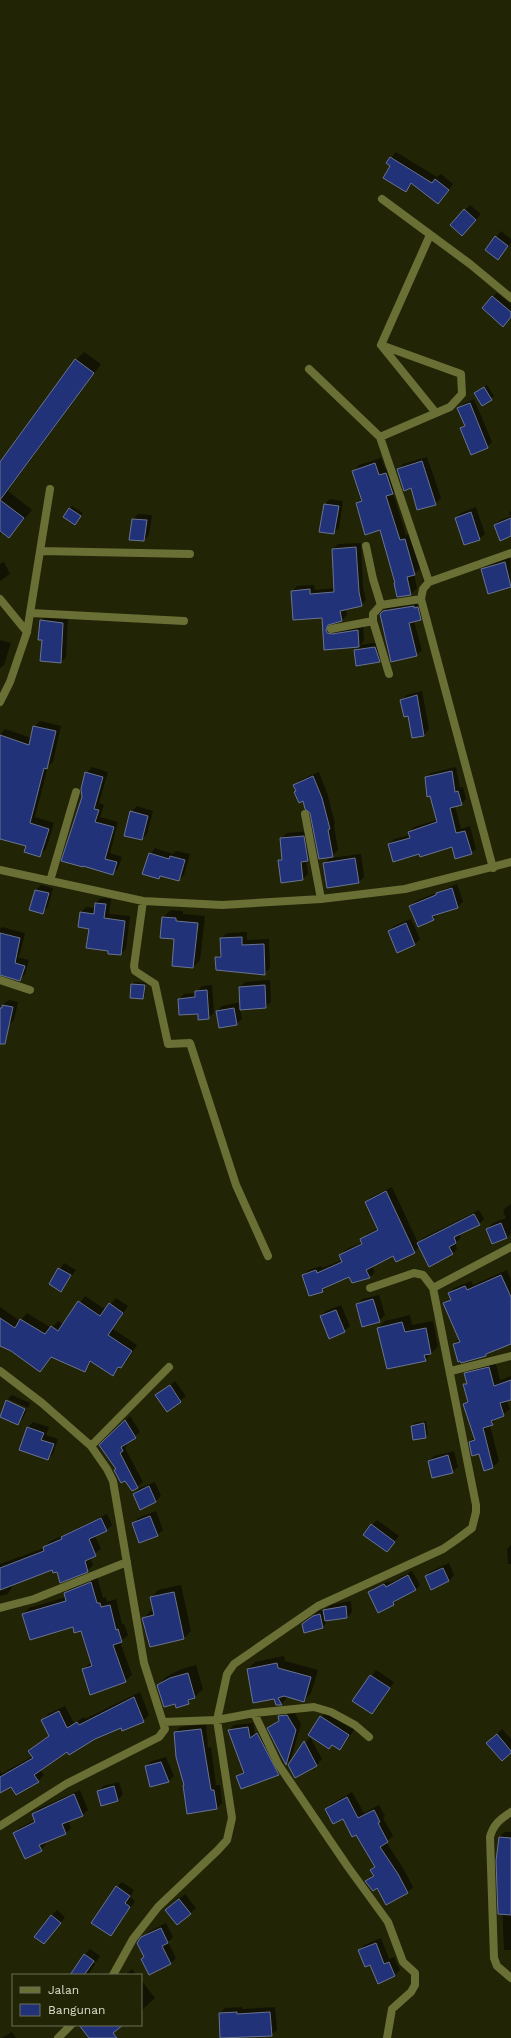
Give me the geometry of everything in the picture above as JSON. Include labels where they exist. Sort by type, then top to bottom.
[{"type":"street","points":[[382,199],[470,264],[511,298]]},
{"type":"street","points":[[381,345],[430,235]]},
{"type":"street","points":[[380,437],[450,407],[462,394],[462,374],[381,345]]},
{"type":"street","points":[[381,345],[436,413]]},
{"type":"street","points":[[309,369],[380,437],[429,582]]},
{"type":"street","points":[[0,702],[10,682],[27,632],[50,489]]},
{"type":"street","points":[[366,546],[373,580],[381,605]]},
{"type":"street","points":[[41,550],[190,554]]},
{"type":"street","points":[[492,868],[421,599],[423,589],[429,582],[511,553]]},
{"type":"street","points":[[0,599],[27,632]]},
{"type":"street","points":[[389,674],[373,621],[373,614],[381,605],[421,599]]},
{"type":"street","points":[[30,613],[184,621]]},
{"type":"street","points":[[331,629],[373,621]]},
{"type":"street","points":[[50,882],[76,792]]},
{"type":"street","points":[[305,814],[321,899]]},
{"type":"street","points":[[0,870],[143,901],[215,905],[321,899],[405,888],[492,868],[511,862]]},
{"type":"street","points":[[143,901],[134,966],[135,971],[155,984],[168,1044],[190,1043],[236,1185],[268,1256]]},
{"type":"street","points":[[0,980],[30,990]]},
{"type":"street","points":[[433,1288],[511,1247]]},
{"type":"street","points":[[114,1974],[133,1939],[158,1907],[227,1840],[232,1818],[217,1720],[227,1674],[234,1664],[318,1606],[442,1548],[472,1528],[476,1505],[451,1372],[435,1304],[433,1288],[423,1275],[414,1273],[370,1288]]},
{"type":"street","points":[[451,1372],[511,1356]]},
{"type":"street","points":[[91,1446],[168,1367]]},
{"type":"street","points":[[0,1371],[42,1403],[91,1446],[107,1469],[113,1481],[144,1663],[165,1732],[66,1784],[0,1826]]},
{"type":"street","points":[[0,1608],[34,1599],[127,1562]]},
{"type":"street","points":[[163,1722],[217,1720],[254,1713],[314,1707],[331,1712],[355,1724],[369,1737]]},
{"type":"street","points":[[254,1713],[278,1764],[388,1922],[403,1962],[415,1973],[415,1985],[411,1992],[392,2009],[387,2038]]},
{"type":"street","points":[[511,1812],[499,1820],[492,1830],[490,1837],[494,1958],[497,1966],[511,1978]]},
{"type":"street","points":[[58,2038],[70,2026]]},
{"type":"building","points":[[390,157],[432,183],[435,179],[449,190],[438,204],[411,183],[406,192],[383,178],[390,166],[386,163]]},
{"type":"building","points":[[464,209],[476,220],[462,236],[450,225]]},
{"type":"building","points":[[495,236],[508,246],[498,260],[485,250]]},
{"type":"building","points":[[492,296],[511,312],[511,317],[503,327],[482,308]]},
{"type":"building","points":[[75,359],[94,373],[0,500],[0,462]]},
{"type":"building","points":[[484,387],[492,400],[482,406],[474,393]]},
{"type":"building","points":[[470,403],[488,448],[471,455],[460,428],[465,426],[457,408]]},
{"type":"building","points":[[422,461],[436,505],[417,510],[411,488],[404,491],[397,469]]},
{"type":"building","points":[[375,463],[379,475],[386,473],[393,494],[386,496],[400,540],[405,539],[415,575],[407,577],[411,595],[397,597],[395,583],[380,530],[365,535],[356,503],[362,501],[352,471]]},
{"type":"building","points":[[0,500],[24,518],[9,538],[0,531]]},
{"type":"building","points":[[324,504],[339,506],[334,534],[319,532]]},
{"type":"building","points":[[69,508],[81,516],[75,525],[63,517]]},
{"type":"building","points":[[471,512],[480,540],[464,545],[455,518]]},
{"type":"building","points":[[511,518],[511,536],[500,541],[494,525]]},
{"type":"building","points":[[132,519],[147,520],[144,541],[129,540]]},
{"type":"building","points":[[356,547],[359,592],[362,606],[340,611],[342,621],[328,625],[326,630],[327,633],[332,634],[358,630],[359,647],[324,650],[322,618],[293,620],[291,591],[310,589],[310,594],[334,592],[332,549]]},
{"type":"building","points":[[505,562],[511,587],[488,594],[481,569]]},
{"type":"building","points":[[414,606],[414,608],[418,607],[421,620],[409,623],[417,656],[391,662],[380,614],[383,611]]},
{"type":"building","points":[[40,620],[63,623],[61,663],[40,661],[42,640],[38,640]]},
{"type":"building","points":[[375,647],[380,662],[356,666],[354,650]]},
{"type":"building","points":[[417,695],[424,736],[412,738],[408,716],[404,717],[400,700]]},
{"type":"building","points":[[33,726],[56,731],[47,769],[44,768],[30,823],[49,829],[40,857],[24,852],[26,846],[0,839],[0,735],[29,745]]},
{"type":"building","points":[[452,771],[455,792],[458,791],[462,805],[450,808],[456,833],[465,831],[472,854],[455,859],[452,847],[420,857],[419,854],[393,862],[388,844],[410,838],[408,832],[437,822],[430,796],[427,797],[425,777]]},
{"type":"building","points":[[85,772],[103,777],[94,809],[99,810],[95,822],[114,827],[105,859],[117,862],[113,875],[61,861],[82,797],[81,789]]},
{"type":"building","points":[[313,776],[322,798],[330,829],[328,830],[333,857],[319,859],[310,813],[305,809],[303,801],[299,803],[294,792],[296,791],[293,785]]},
{"type":"building","points":[[130,811],[148,816],[142,840],[124,836]]},
{"type":"building","points":[[304,836],[308,861],[301,862],[303,880],[281,883],[278,860],[282,860],[280,838]]},
{"type":"building","points":[[149,853],[169,859],[170,856],[185,860],[179,881],[160,876],[159,879],[142,874]]},
{"type":"building","points":[[355,858],[359,883],[327,888],[323,863]]},
{"type":"building","points":[[452,888],[458,908],[432,916],[434,920],[418,927],[409,906],[436,895],[436,893]]},
{"type":"building","points":[[35,890],[49,893],[43,914],[29,910]]},
{"type":"building","points":[[95,903],[106,904],[104,918],[125,921],[121,955],[108,954],[108,951],[86,948],[89,929],[78,927],[80,912],[94,914]]},
{"type":"building","points":[[162,917],[176,918],[176,921],[198,923],[193,968],[172,966],[174,939],[160,938]]},
{"type":"building","points":[[406,923],[415,945],[397,953],[388,931]]},
{"type":"building","points":[[0,933],[20,938],[15,963],[25,966],[20,981],[0,975]]},
{"type":"building","points":[[242,937],[242,945],[264,944],[265,975],[216,970],[215,957],[221,957],[220,938]]},
{"type":"building","points":[[131,984],[145,985],[143,999],[130,998]]},
{"type":"building","points":[[265,985],[266,1008],[240,1010],[239,987]]},
{"type":"building","points":[[207,990],[209,1019],[198,1020],[198,1014],[179,1015],[178,999],[195,997],[195,991]]},
{"type":"building","points":[[2,1005],[13,1007],[5,1044],[0,1044],[0,1008],[2,1008]]},
{"type":"building","points":[[234,1008],[237,1025],[219,1028],[216,1011]]},
{"type":"building","points":[[386,1191],[415,1253],[396,1262],[393,1256],[366,1270],[370,1278],[352,1283],[349,1277],[322,1289],[323,1292],[309,1296],[302,1275],[316,1270],[317,1273],[342,1262],[339,1255],[362,1244],[360,1239],[378,1230],[365,1202]]},
{"type":"building","points":[[474,1214],[480,1225],[454,1237],[456,1243],[449,1247],[453,1254],[429,1267],[417,1243]]},
{"type":"building","points":[[501,1223],[507,1238],[492,1244],[486,1229]]},
{"type":"building","points":[[58,1268],[71,1275],[61,1292],[49,1284]]},
{"type":"building","points":[[501,1275],[511,1297],[511,1344],[486,1354],[486,1356],[461,1363],[460,1361],[458,1362],[453,1344],[460,1342],[443,1303],[451,1300],[448,1293],[465,1286],[467,1290]]},
{"type":"building","points":[[373,1299],[380,1322],[362,1327],[356,1304]]},
{"type":"building","points":[[78,1301],[100,1316],[109,1303],[123,1313],[108,1335],[132,1351],[121,1368],[118,1367],[113,1376],[90,1361],[85,1372],[51,1357],[40,1372],[11,1351],[0,1346],[0,1318],[15,1328],[20,1319],[45,1334],[51,1326],[58,1331]]},
{"type":"building","points":[[336,1310],[345,1332],[329,1339],[320,1316]]},
{"type":"building","points":[[402,1322],[405,1332],[426,1328],[431,1354],[424,1355],[426,1361],[387,1369],[377,1328]]},
{"type":"building","points":[[489,1367],[494,1386],[511,1380],[511,1400],[500,1403],[504,1416],[491,1421],[493,1425],[483,1428],[493,1468],[484,1471],[479,1454],[472,1456],[471,1452],[469,1442],[475,1440],[463,1404],[468,1402],[463,1384],[467,1384],[464,1373]]},
{"type":"building","points":[[170,1385],[181,1402],[167,1412],[155,1395]]},
{"type":"building","points":[[6,1400],[25,1409],[18,1425],[0,1417]]},
{"type":"building","points":[[125,1420],[136,1438],[121,1447],[123,1451],[120,1453],[138,1488],[132,1491],[125,1481],[121,1483],[114,1470],[116,1469],[99,1445]]},
{"type":"building","points":[[424,1423],[426,1438],[413,1440],[411,1426]]},
{"type":"building","points":[[27,1427],[44,1433],[41,1440],[54,1444],[48,1460],[19,1450]]},
{"type":"building","points":[[448,1455],[453,1473],[432,1478],[428,1461]]},
{"type":"building","points":[[149,1486],[156,1502],[140,1510],[133,1494]]},
{"type":"building","points":[[150,1516],[158,1536],[139,1543],[132,1523]]},
{"type":"building","points":[[101,1518],[107,1531],[89,1539],[96,1556],[85,1561],[88,1572],[60,1583],[57,1572],[53,1573],[52,1570],[0,1590],[0,1568],[44,1551],[43,1547],[62,1539],[61,1537]]},
{"type":"building","points":[[371,1524],[395,1542],[387,1552],[363,1535]]},
{"type":"building","points":[[443,1568],[449,1581],[431,1590],[425,1576]]},
{"type":"building","points":[[408,1575],[416,1590],[393,1602],[394,1605],[378,1613],[368,1592],[384,1584],[386,1587]]},
{"type":"building","points":[[91,1582],[97,1603],[100,1603],[101,1607],[110,1605],[116,1630],[118,1629],[122,1642],[113,1645],[126,1682],[90,1695],[82,1669],[92,1666],[81,1631],[74,1633],[73,1627],[30,1640],[22,1614],[66,1601],[64,1593]]},
{"type":"building","points":[[174,1592],[184,1639],[150,1647],[142,1618],[154,1615],[150,1597]]},
{"type":"building","points":[[346,1606],[347,1618],[325,1621],[323,1610]]},
{"type":"building","points":[[320,1614],[323,1628],[304,1633],[302,1624],[313,1616]]},
{"type":"building","points":[[277,1663],[278,1668],[311,1677],[304,1702],[284,1696],[278,1698],[282,1705],[276,1705],[274,1699],[253,1703],[247,1669]]},
{"type":"building","points":[[188,1673],[195,1698],[188,1700],[189,1704],[176,1708],[175,1704],[164,1707],[157,1685],[170,1678]]},
{"type":"building","points":[[370,1675],[390,1688],[372,1714],[352,1701]]},
{"type":"building","points":[[134,1697],[144,1722],[122,1731],[121,1728],[95,1739],[69,1755],[67,1752],[34,1775],[39,1782],[16,1795],[11,1787],[0,1793],[0,1777],[33,1758],[28,1751],[49,1736],[41,1720],[59,1711],[67,1728],[77,1722],[79,1725]]},
{"type":"building","points":[[287,1715],[296,1730],[286,1765],[267,1728],[279,1721],[278,1716]]},
{"type":"building","points":[[320,1716],[349,1735],[340,1750],[332,1745],[329,1749],[308,1735]]},
{"type":"building","points":[[248,1727],[250,1738],[257,1733],[279,1775],[241,1789],[236,1776],[244,1773],[228,1730]]},
{"type":"building","points":[[201,1729],[211,1790],[214,1790],[217,1809],[187,1814],[184,1785],[176,1757],[174,1732]]},
{"type":"building","points":[[497,1734],[511,1751],[511,1753],[502,1761],[486,1743]]},
{"type":"building","points":[[304,1741],[317,1766],[295,1778],[288,1765]]},
{"type":"building","points":[[161,1762],[169,1782],[150,1787],[145,1766]]},
{"type":"building","points":[[114,1786],[118,1801],[101,1806],[97,1791]]},
{"type":"building","points":[[74,1794],[83,1816],[62,1824],[66,1834],[39,1845],[42,1851],[25,1859],[13,1833],[35,1822],[32,1814]]},
{"type":"building","points":[[347,1797],[358,1818],[374,1810],[380,1822],[378,1823],[388,1842],[380,1847],[398,1874],[408,1893],[386,1905],[377,1888],[373,1891],[365,1881],[374,1876],[370,1870],[375,1867],[356,1835],[352,1837],[343,1819],[333,1824],[325,1809]]},
{"type":"building","points":[[499,1837],[511,1838],[511,1915],[498,1914],[496,1861]]},
{"type":"building","points":[[116,1886],[130,1896],[125,1903],[130,1907],[111,1936],[91,1923]]},
{"type":"building","points":[[179,1899],[191,1914],[177,1925],[165,1910]]},
{"type":"building","points":[[51,1915],[61,1923],[44,1944],[34,1937]]},
{"type":"building","points":[[161,1928],[168,1943],[162,1946],[171,1964],[149,1975],[141,1959],[144,1957],[137,1943],[141,1937]]},
{"type":"building","points":[[376,1943],[384,1964],[389,1962],[395,1976],[378,1984],[370,1965],[365,1967],[358,1950]]},
{"type":"building","points":[[84,1954],[94,1961],[85,1974],[71,1974]]},
{"type":"building","points":[[237,2012],[237,2014],[270,2012],[272,2036],[220,2038],[219,2013]]},
{"type":"building","points":[[80,2026],[122,2026],[113,2033],[117,2038],[89,2038]]}]
